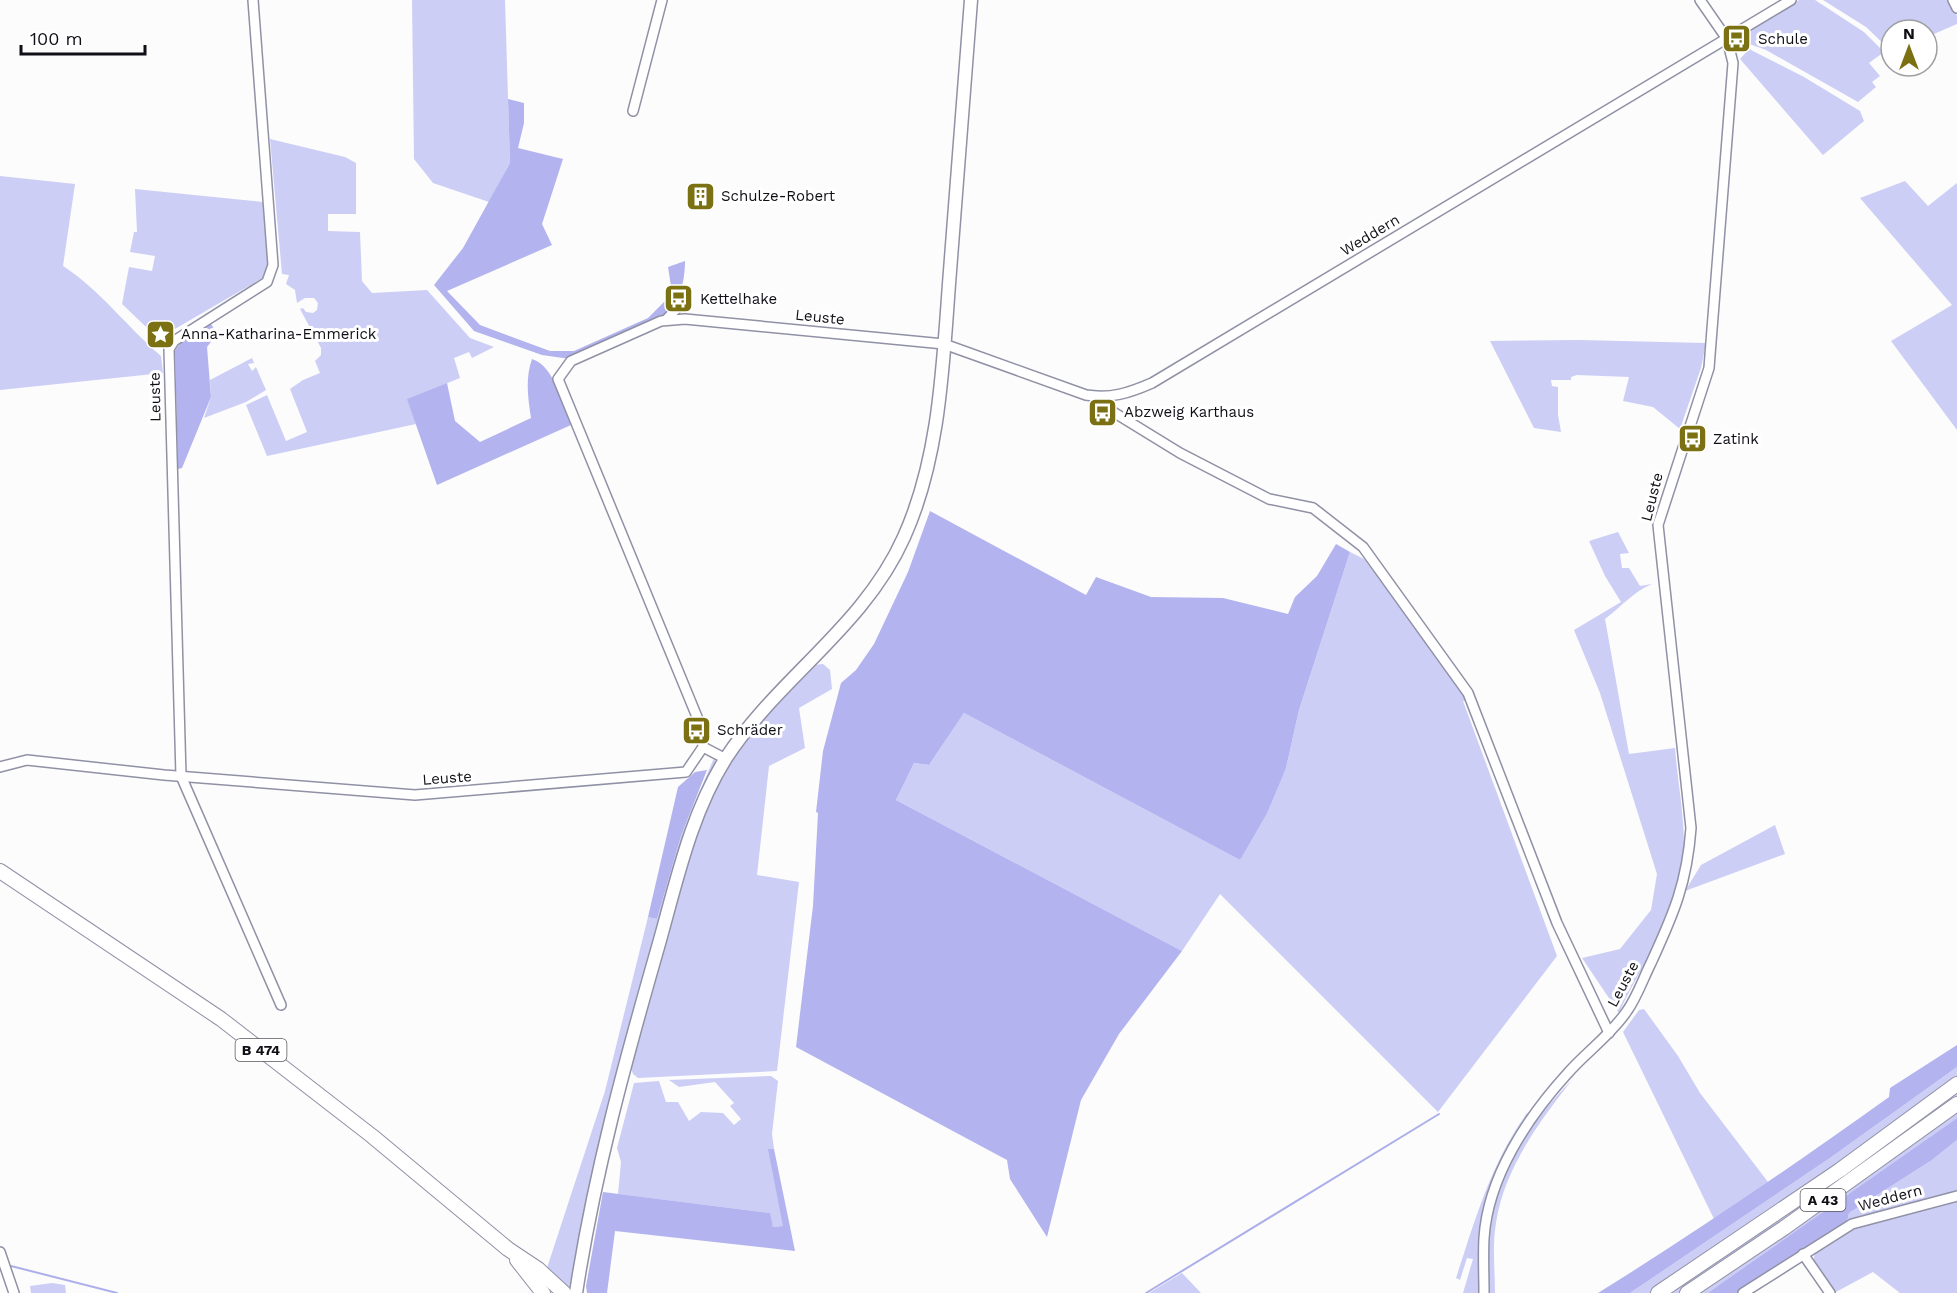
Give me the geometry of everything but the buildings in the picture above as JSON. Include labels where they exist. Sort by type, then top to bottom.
[{"type":"highway","name":"B 474","points":[[0,871],[222,1019],[372,1136],[508,1249],[538,1269],[564,1293]]},
{"type":"highway","name":"A 43","points":[[1658,1293],[1840,1170],[1957,1084]]},
{"type":"highway","name":"A 43","points":[[1687,1293],[1784,1228],[1957,1104]]},
{"type":"highway","name":"B 474","points":[[508,1249],[543,1293]]},
{"type":"main road","points":[[576,1293],[601,1161],[622,1073],[696,820],[726,759],[754,718],[820,654],[865,604],[904,539],[928,464],[944,344],[971,0]]},
{"type":"street","name":"Leuste","points":[[253,0],[273,265],[267,282],[174,341],[169,349],[181,776],[281,1005]]},
{"type":"street","points":[[633,111],[662,0]]},
{"type":"street","name":"Leuste","points":[[1484,1293],[1484,1237],[1491,1199],[1504,1166],[1543,1103],[1568,1072],[1610,1033],[1627,1011],[1677,903],[1688,868],[1691,828],[1658,525],[1709,368],[1733,63],[1727,39],[1700,0]]},
{"type":"street","name":"Weddern","points":[[944,344],[1067,388],[1099,397],[1125,394],[1152,383],[1791,0]]},
{"type":"street","points":[[1953,0],[1957,8]]},
{"type":"street","name":"Leuste","points":[[666,320],[683,298],[693,319]]},
{"type":"street","name":"Leuste","points":[[0,767],[27,760],[181,776],[415,795],[686,772],[704,747],[702,729],[558,379],[571,361],[666,320],[693,319],[944,344]]},
{"type":"street","name":"Leuste","points":[[1099,397],[1110,410],[1200,463],[1269,499],[1313,508],[1363,548],[1468,693],[1557,923],[1610,1033]]},
{"type":"street","points":[[704,747],[726,759]]},
{"type":"street","name":"Weddern","points":[[1743,1293],[1852,1224],[1957,1196]]},
{"type":"street","points":[[0,1252],[14,1293]]},
{"type":"street","points":[[1803,1254],[1830,1293]]},
{"type":"shaded area","points":[[412,0],[505,0],[510,163],[489,202],[433,183],[414,159]]},
{"type":"shaded area","points":[[1799,0],[1815,0],[1864,32],[1879,47],[1879,56],[1869,63],[1879,75],[1872,82],[1876,87],[1858,102],[1766,50],[1741,41],[1742,35]]},
{"type":"shaded area","points":[[1823,0],[1949,0],[1957,16],[1957,24],[1939,32],[1939,18],[1879,18],[1879,39],[1866,27]]},
{"type":"shaded area","points":[[1749,49],[1804,77],[1860,111],[1864,121],[1823,155],[1740,59]]},
{"type":"shaded area","points":[[508,99],[524,103],[524,123],[518,148],[563,159],[542,224],[552,245],[447,291],[480,325],[550,351],[574,351],[648,318],[665,301],[671,286],[668,267],[685,261],[680,293],[672,307],[661,319],[570,359],[542,355],[474,331],[434,285],[463,248],[510,163]]},
{"type":"shaded area","points":[[270,139],[345,157],[356,163],[356,214],[328,214],[328,231],[360,232],[362,281],[372,293],[427,290],[470,338],[494,347],[472,358],[469,352],[454,358],[460,378],[408,399],[416,424],[267,456],[246,405],[267,395],[286,441],[307,432],[290,389],[303,380],[320,373],[315,361],[321,355],[321,348],[300,309],[303,308],[306,312],[313,313],[317,310],[318,303],[314,298],[305,298],[297,303],[295,290],[286,284],[289,275],[282,274]]},
{"type":"shaded area","points":[[0,176],[75,184],[63,266],[102,298],[161,356],[163,373],[0,390]]},
{"type":"shaded area","points":[[1905,181],[1928,206],[1957,183],[1957,430],[1891,341],[1952,305],[1860,198]]},
{"type":"shaded area","points":[[135,189],[263,202],[269,268],[264,277],[168,333],[163,343],[122,304],[129,267],[152,271],[155,256],[130,252],[134,232],[137,232]]},
{"type":"shaded area","points":[[211,324],[217,334],[207,347],[211,397],[182,468],[178,469],[175,351],[181,342]]},
{"type":"shaded area","points":[[1579,340],[1706,343],[1701,368],[1680,429],[1653,407],[1623,401],[1629,377],[1577,375],[1571,377],[1571,380],[1551,380],[1552,386],[1558,387],[1558,415],[1561,432],[1534,428],[1490,341]]},
{"type":"shaded area","points":[[252,358],[254,363],[248,364],[252,371],[256,367],[266,390],[246,402],[204,418],[211,397],[210,380]]},
{"type":"shaded area","points":[[532,359],[547,369],[561,397],[571,425],[437,485],[407,399],[447,383],[455,421],[480,442],[531,418],[528,381]]},
{"type":"shaded area","points":[[930,511],[1086,595],[1096,577],[1151,597],[1223,598],[1288,614],[1295,597],[1317,576],[1336,544],[1350,552],[1299,710],[1286,768],[1267,813],[1240,860],[964,713],[929,765],[914,763],[896,800],[1182,951],[1119,1034],[1081,1100],[1047,1237],[1010,1179],[1007,1160],[796,1047],[813,906],[818,813],[816,812],[823,751],[841,683],[856,670],[874,644],[908,572]]},
{"type":"shaded area","points":[[1618,532],[1629,553],[1620,554],[1622,568],[1629,568],[1640,586],[1652,584],[1633,595],[1605,619],[1629,754],[1675,748],[1684,852],[1680,885],[1674,904],[1657,942],[1619,1013],[1582,958],[1620,949],[1651,910],[1657,874],[1600,693],[1574,630],[1621,602],[1605,576],[1589,541]]},
{"type":"shaded area","points":[[1350,552],[1364,559],[1461,688],[1466,701],[1463,701],[1557,956],[1438,1112],[1220,894],[1182,951],[896,800],[914,763],[929,765],[964,713],[1240,860],[1286,768],[1299,710]]},
{"type":"shaded area","points":[[823,664],[830,670],[832,689],[799,708],[805,748],[769,766],[757,875],[799,882],[777,1071],[638,1078],[633,1074],[629,1063],[699,824],[723,772],[750,731],[814,665]]},
{"type":"shaded area","points":[[714,758],[716,764],[613,1083],[568,1292],[546,1271],[605,1091],[648,917],[657,919],[681,836]]},
{"type":"shaded area","points":[[707,770],[681,836],[657,919],[648,917],[678,787],[695,772]]},
{"type":"shaded area","points":[[1775,825],[1785,854],[1685,891],[1701,865]]},
{"type":"shaded area","points":[[1644,1009],[1678,1056],[1700,1093],[1768,1182],[1714,1219],[1623,1032],[1639,1010]]},
{"type":"shaded area","points":[[1957,1045],[1957,1067],[1830,1158],[1630,1293],[1598,1293],[1782,1173],[1889,1097],[1890,1088]]},
{"type":"shaded area","points":[[1957,1067],[1957,1118],[1722,1284],[1708,1293],[1630,1293],[1830,1158]]},
{"type":"shaded area","points":[[771,1076],[778,1081],[772,1134],[774,1149],[769,1150],[784,1226],[773,1227],[769,1213],[618,1194],[621,1162],[617,1148],[634,1083],[659,1081],[666,1102],[678,1102],[689,1121],[701,1112],[723,1113],[734,1125],[741,1119],[730,1106],[734,1103],[715,1082],[679,1087],[669,1080]]},
{"type":"shaded area","points":[[1572,1080],[1536,1129],[1507,1184],[1500,1203],[1495,1232],[1495,1293],[1488,1293],[1489,1228],[1503,1179],[1532,1126]]},
{"type":"shaded area","points":[[1527,1113],[1530,1115],[1520,1131],[1480,1240],[1479,1293],[1463,1293],[1473,1259],[1467,1258],[1460,1280],[1456,1278],[1477,1213],[1503,1152]]},
{"type":"shaded area","points":[[1957,1118],[1957,1140],[1932,1160],[1849,1213],[1847,1222],[1737,1293],[1708,1293]]},
{"type":"shaded area","points":[[1957,1140],[1957,1194],[1847,1222],[1849,1213],[1932,1160]]},
{"type":"shaded area","points":[[768,1149],[774,1149],[795,1251],[615,1231],[607,1293],[587,1293],[586,1286],[603,1192],[770,1213],[773,1227],[783,1226]]},
{"type":"shaded area","points":[[1957,1199],[1957,1293],[1900,1293],[1873,1272],[1834,1293],[1813,1263],[1815,1252],[1853,1227]]},
{"type":"shaded area","points":[[1182,1273],[1201,1293],[1149,1293]]},
{"type":"shaded area","points":[[52,1283],[65,1285],[66,1293],[31,1293],[30,1286]]},
{"type":"waterway","points":[[1146,1293],[1439,1114]]},
{"type":"waterway","points":[[11,1266],[117,1293]]},
{"type":"place","name":"Schule","points":[[1737,39]]},
{"type":"place","name":"Schulze-Robert","points":[[700,196]]},
{"type":"place","name":"Kettelhake","points":[[679,299]]},
{"type":"place","name":"Anna-Katharina-Emmerick","points":[[160,334]]},
{"type":"place","name":"Abzweig Karthaus","points":[[1103,412]]},
{"type":"place","name":"Zatink","points":[[1692,439]]},
{"type":"place","name":"Schräder","points":[[696,730]]}]
